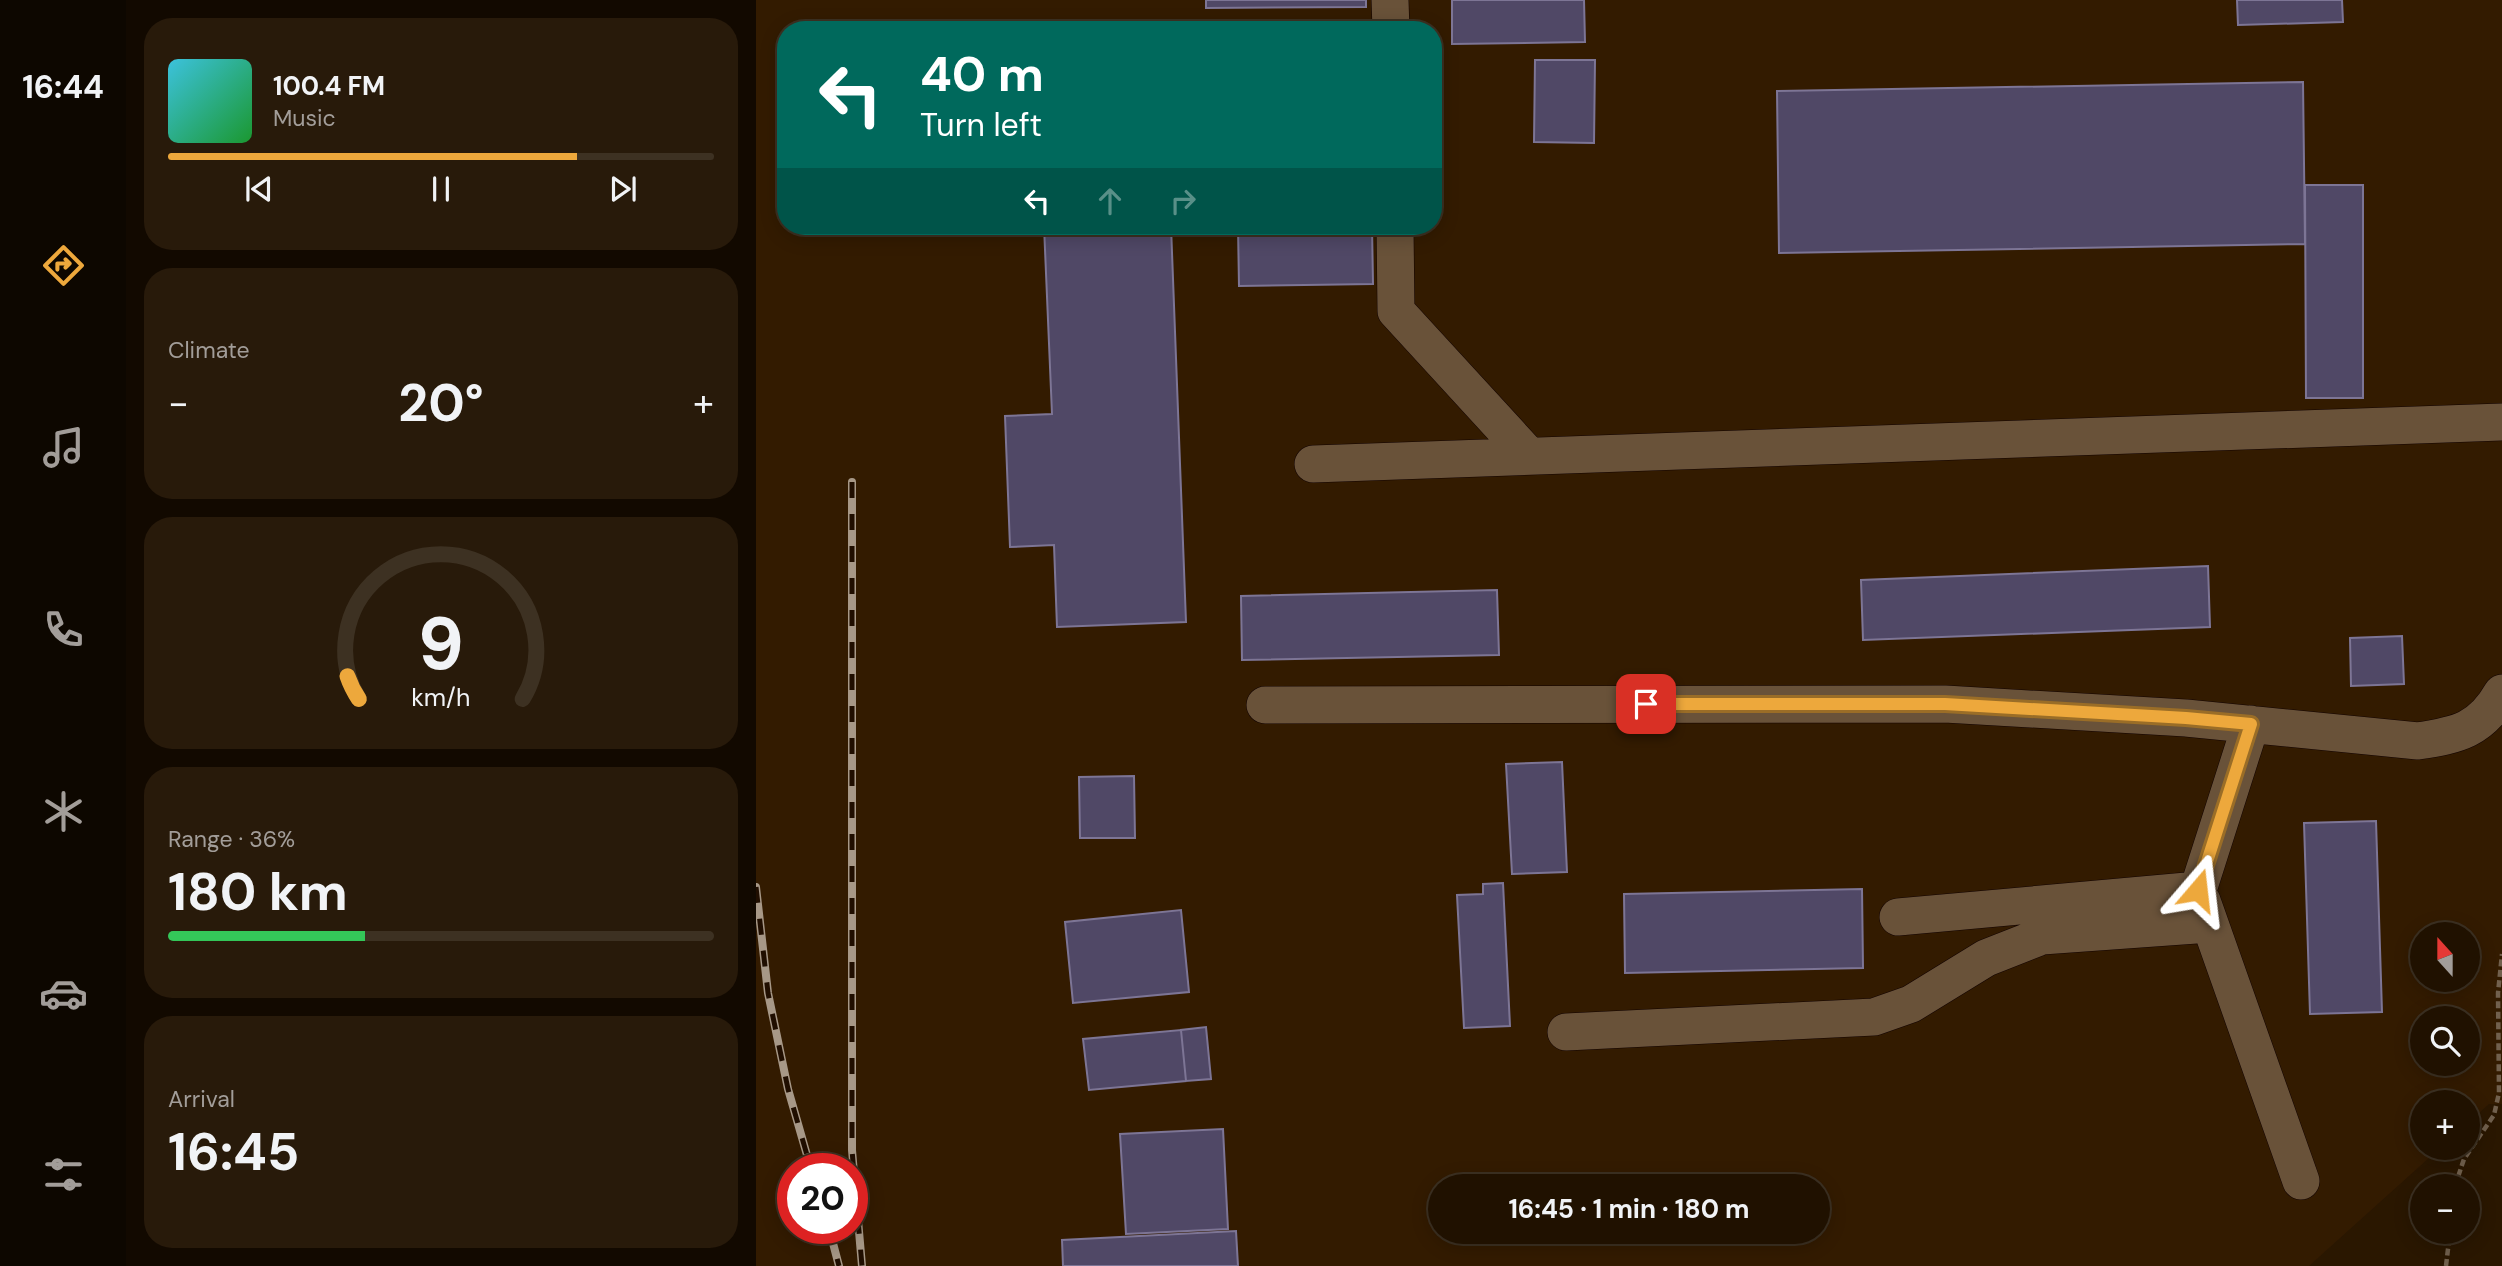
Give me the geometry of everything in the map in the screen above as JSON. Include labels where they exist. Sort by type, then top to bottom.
[{"type":"lane","points":[[1390,0],[1391,21]]},
{"type":"lane","points":[[1395,235],[1396,311],[1529,456]]},
{"type":"lane","points":[[1313,464],[2502,422]]},
{"type":"lane","points":[[1265,705],[1945,704],[2186,718],[2418,741],[2452,736],[2476,725],[2502,693]]},
{"type":"lane","points":[[2251,724],[2198,890],[2301,1181]]},
{"type":"lane","points":[[1898,917],[2198,890]]},
{"type":"lane","points":[[1566,1032],[1874,1017],[1911,1004],[1986,958],[2042,936],[2210,924]]},
{"type":"path","points":[[2459,1174],[2463,1159],[2494,1115],[2499,1093],[2498,993],[2502,954]]},
{"type":"path","points":[[2446,1266],[2449,1244]]},
{"type":"shaded area","points":[[756,0],[2502,0],[2502,1104],[2489,1104],[2480,1112],[2480,1090],[2410,1090],[2410,1160],[2427,1160],[2309,1266],[756,1266]]},
{"type":"building","points":[[1206,0],[1366,0],[1366,7],[1206,8]]},
{"type":"building","points":[[1452,0],[1584,0],[1585,42],[1452,44]]},
{"type":"building","points":[[2237,0],[2342,0],[2343,22],[2238,25]]},
{"type":"building","points":[[1535,60],[1595,60],[1594,143],[1534,142]]},
{"type":"building","points":[[2303,82],[2305,244],[1779,253],[1777,91]]},
{"type":"building","points":[[2305,185],[2363,185],[2363,398],[2306,398]]},
{"type":"building","points":[[1044,235],[1171,235],[1186,622],[1057,627],[1054,545],[1010,547],[1005,416],[1052,414]]},
{"type":"building","points":[[1238,235],[1372,235],[1373,284],[1239,286]]},
{"type":"building","points":[[2208,566],[2210,627],[1863,640],[1861,580]]},
{"type":"building","points":[[1497,590],[1499,655],[1242,660],[1241,596]]},
{"type":"building","points":[[2402,636],[2404,684],[2351,686],[2350,638]]},
{"type":"building","points":[[1562,762],[1567,872],[1512,874],[1506,764]]},
{"type":"building","points":[[1134,776],[1135,838],[1080,838],[1079,777]]},
{"type":"building","points":[[2376,821],[2382,1012],[2310,1014],[2304,823]]},
{"type":"building","points":[[1503,883],[1510,1026],[1464,1028],[1457,895],[1483,894],[1483,884]]},
{"type":"building","points":[[1862,889],[1863,968],[1625,973],[1624,894]]},
{"type":"building","points":[[1181,910],[1189,992],[1073,1003],[1065,922]]},
{"type":"building","points":[[1206,1027],[1211,1079],[1186,1081],[1181,1030]]},
{"type":"building","points":[[1181,1030],[1186,1081],[1089,1090],[1083,1039]]},
{"type":"building","points":[[1223,1129],[1228,1229],[1126,1234],[1120,1134]]},
{"type":"building","points":[[1236,1231],[1238,1266],[1063,1266],[1062,1240]]},
{"type":"railway","points":[[852,482],[852,1150],[862,1266]]},
{"type":"railway","points":[[756,887],[768,993],[788,1089],[806,1153]]},
{"type":"railway","points":[[833,1244],[839,1266]]},
{"type":"route","points":[[1646,704],[1945,704],[2251,724],[2198,890]]}]
